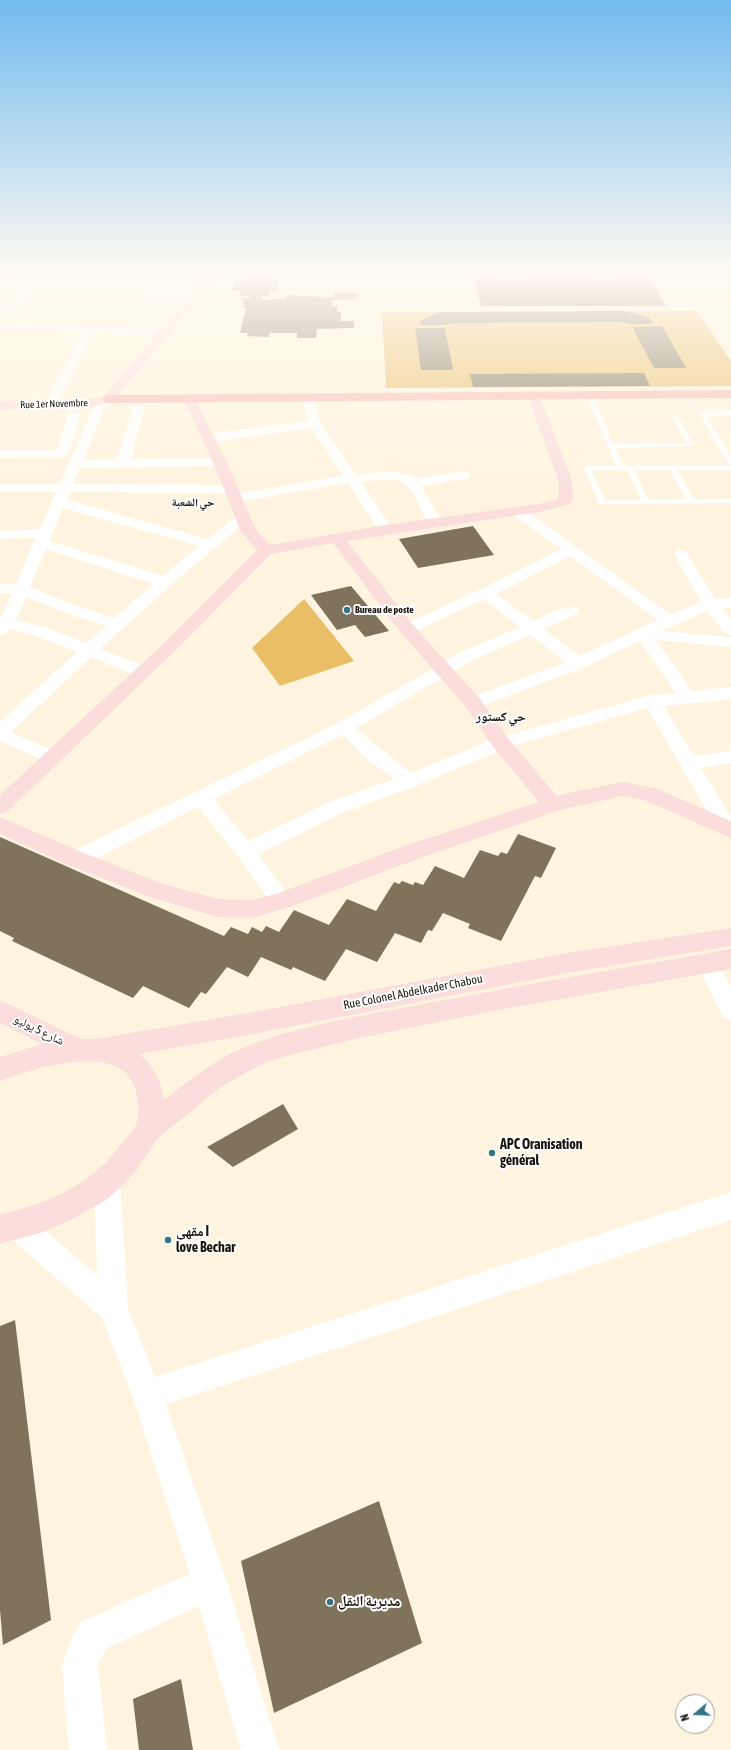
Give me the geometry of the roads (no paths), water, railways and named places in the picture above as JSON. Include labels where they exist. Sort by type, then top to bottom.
[{"type":"main road","name":"Rue 1er Novembre","points":[[108,399],[731,394]]},
{"type":"street","points":[[55,398],[76,355]]},
{"type":"street","points":[[144,672],[87,651],[40,631],[4,627],[99,408],[146,355]]},
{"type":"street","points":[[0,807],[144,672],[220,598],[266,550],[436,522],[518,511],[558,504],[565,501],[566,487],[563,474],[533,395]]},
{"type":"street","name":"Rue 1er Novembre","points":[[0,398],[90,397],[108,399]]},
{"type":"street","points":[[307,397],[315,424],[386,530]]},
{"type":"street","points":[[189,398],[220,462],[242,519],[249,532],[266,550]]},
{"type":"street","name":"Rue 1er Novembre","points":[[0,405],[86,404],[108,399]]},
{"type":"street","points":[[123,463],[138,409]]},
{"type":"street","points":[[0,454],[61,453],[64,450],[74,416]]},
{"type":"street","points":[[209,438],[315,424]]},
{"type":"street","points":[[74,464],[220,462]]},
{"type":"street","points":[[412,483],[464,475]]},
{"type":"street","points":[[0,488],[233,493],[352,478],[404,477],[412,483],[436,522]]},
{"type":"street","points":[[58,502],[209,544]]},
{"type":"street","points":[[518,511],[669,621]]},
{"type":"street","points":[[51,758],[0,733],[87,651],[165,582],[209,544],[242,519]]},
{"type":"street","points":[[0,535],[43,538],[165,582]]},
{"type":"street","points":[[337,538],[407,628],[473,703],[502,743],[552,805]]},
{"type":"street","points":[[407,628],[485,593],[571,550]]},
{"type":"street","points":[[681,554],[710,604],[731,630]]},
{"type":"street","points":[[0,589],[21,589],[62,606],[118,625]]},
{"type":"street","points":[[485,593],[579,663]]},
{"type":"street","points":[[473,703],[579,663],[669,621],[710,604],[731,603]]},
{"type":"street","points":[[76,858],[202,798],[344,727],[467,656],[571,611]]},
{"type":"street","points":[[642,634],[731,642]]},
{"type":"street","points":[[642,634],[688,698]]},
{"type":"street","points":[[245,851],[338,807],[409,781],[502,743],[652,701],[731,693]]},
{"type":"street","points":[[652,701],[689,763],[722,803],[728,828]]},
{"type":"street","points":[[344,727],[375,755],[409,781]]},
{"type":"street","points":[[689,763],[731,757]]},
{"type":"street","points":[[0,825],[158,891],[218,908],[252,909],[282,901],[415,851],[552,805],[576,798],[623,789],[648,792],[728,828]]},
{"type":"street","points":[[202,798],[245,851],[282,901]]},
{"type":"street","name":"Rue Colonel Abdelkader Chabou","points":[[0,1069],[54,1052],[87,1049],[248,1024],[573,962],[731,937]]},
{"type":"street","points":[[719,962],[731,1010]]},
{"type":"street","name":"Rue Colonel Abdelkader Chabou","points":[[148,1129],[212,1079],[252,1056],[282,1046],[355,1028],[498,1000],[719,962]]},
{"type":"street","name":"شارع 5 يوليو","points":[[0,1011],[87,1049]]},
{"type":"street","points":[[9,1227],[46,1216],[73,1205],[94,1191],[132,1154],[148,1129],[152,1108],[149,1089],[141,1072],[124,1057],[87,1049]]},
{"type":"street","points":[[106,1180],[113,1308],[147,1395],[210,1583],[260,1750]]},
{"type":"street","points":[[147,1395],[731,1206]]},
{"type":"street","points":[[9,1227],[113,1308]]},
{"type":"street","points":[[88,1750],[80,1665],[86,1648],[94,1635],[210,1583]]},
{"type":"lane","points":[[590,395],[620,468]]},
{"type":"lane","points":[[731,414],[702,414],[731,463]]},
{"type":"lane","points":[[611,446],[691,444],[676,418]]},
{"type":"lane","points":[[731,468],[586,468],[602,502],[731,501]]},
{"type":"lane","points":[[630,468],[645,502]]},
{"type":"lane","points":[[672,468],[691,501]]},
{"type":"place","name":"Bureau de poste","points":[[347,610]]},
{"type":"place","name":"APC Oranisation général","points":[[492,1153]]},
{"type":"place","name":"مقهى I love Bechar","points":[[168,1240]]},
{"type":"place","name":"مديرية النقل","points":[[330,1602]]},
{"type":"district","name":"حي الشعبة","points":[[193,503]]},
{"type":"district","name":"حي كستور","points":[[501,717]]}]
